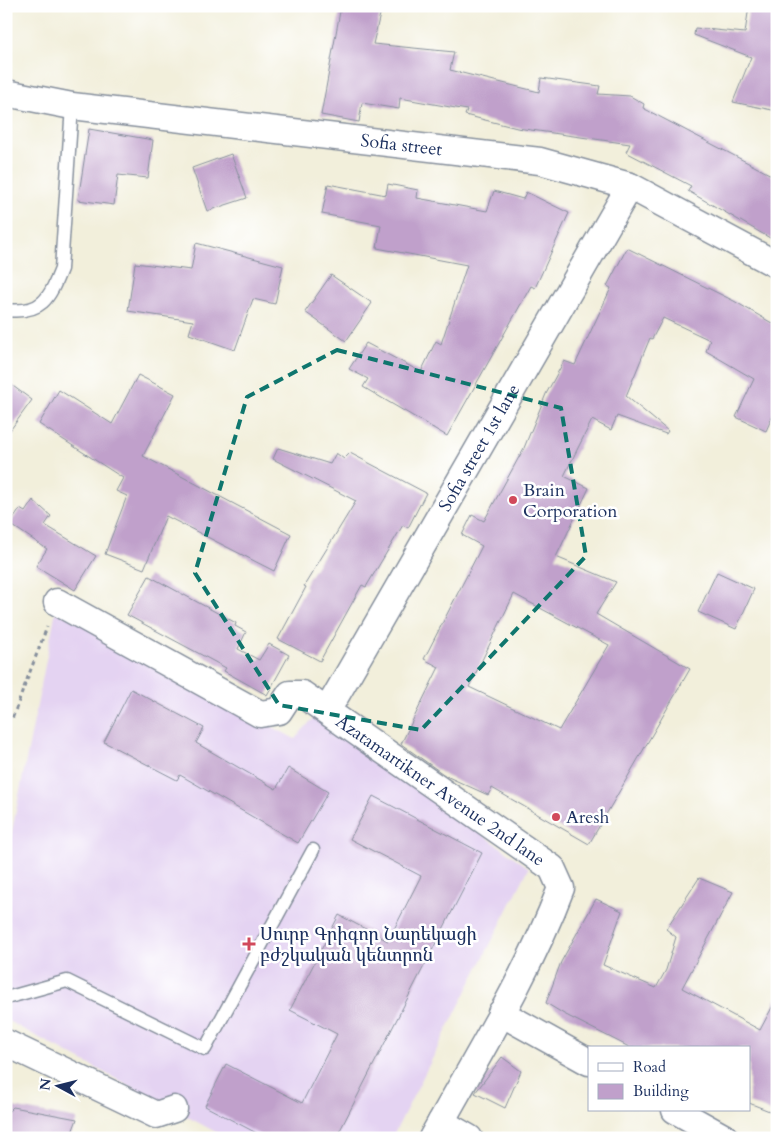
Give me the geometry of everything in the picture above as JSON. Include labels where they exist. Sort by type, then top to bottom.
[{"type":"street","name":"Sofia street","points":[[6,93],[72,106],[540,161],[630,186],[777,265]]},
{"type":"street","name":"Sofia street 1st lane","points":[[327,711],[630,186]]},
{"type":"street","name":"Azatamartikner Avenue 2nd lane","points":[[57,602],[260,714],[278,711],[290,694],[296,692],[302,694],[552,868],[561,888],[552,910],[501,1013],[436,1130]]},
{"type":"street","points":[[501,1013],[588,1061]]},
{"type":"street","points":[[6,1043],[156,1115],[174,1109]]},
{"type":"street","points":[[679,1112],[725,1138]]},
{"type":"street","points":[[436,1130],[469,1138]]},
{"type":"lane","points":[[6,310],[25,312],[33,310],[44,303],[54,288],[61,269],[72,106]]},
{"type":"lane","points":[[6,998],[67,981],[205,1049],[313,850]]},
{"type":"path","points":[[6,721],[12,719],[57,602]]},
{"type":"highlighted area","points":[[337,350],[561,408],[586,556],[421,730],[279,705],[195,573],[247,397]]},
{"type":"shaded area","name":"Սուրբ Գրիգոր Նարեկացի բժշկական կենտրոն","points":[[56,610],[295,739],[317,714],[529,868],[392,1138],[227,1138],[6,1020],[6,861]]},
{"type":"building","points":[[341,6],[382,6],[373,44],[454,52],[450,70],[539,92],[541,78],[600,86],[598,94],[630,96],[644,104],[643,108],[777,178],[777,242],[688,191],[691,186],[626,152],[630,144],[517,128],[465,115],[467,110],[400,98],[399,109],[362,103],[359,122],[321,115]]},
{"type":"building","points":[[749,6],[777,6],[777,111],[733,102],[751,57],[694,35],[695,28],[745,33]]},
{"type":"building","points":[[89,129],[153,140],[148,178],[118,175],[114,205],[78,200]]},
{"type":"building","points":[[231,154],[247,198],[207,211],[192,168]]},
{"type":"building","points":[[328,184],[386,195],[388,184],[418,190],[417,198],[487,211],[494,191],[523,199],[526,192],[569,213],[535,288],[531,286],[447,436],[363,387],[368,379],[349,369],[366,343],[421,372],[436,341],[441,344],[467,265],[377,248],[381,225],[322,214]]},
{"type":"building","points":[[196,243],[283,266],[275,304],[253,299],[235,350],[189,334],[193,321],[128,311],[135,263],[191,270]]},
{"type":"building","points":[[627,248],[734,301],[777,326],[777,406],[766,431],[736,417],[754,379],[706,351],[710,340],[663,318],[652,339],[650,338],[626,396],[668,431],[666,434],[617,416],[611,430],[592,420],[564,476],[589,488],[556,557],[616,582],[596,614],[690,669],[589,844],[492,788],[488,795],[446,776],[401,744],[439,667],[424,659],[482,546],[462,535],[472,515],[484,521],[524,448],[546,394],[564,361],[575,365],[611,288],[607,286]],"holes":[[[514,594],[609,645],[559,730],[469,687]]]},
{"type":"building","points":[[331,275],[372,303],[346,341],[305,312]]},
{"type":"building","points":[[138,375],[175,394],[143,456],[291,534],[274,571],[166,516],[144,569],[105,554],[127,496],[116,491],[123,478],[39,424],[59,390],[112,424]]},
{"type":"building","points":[[6,381],[32,400],[6,436]]},
{"type":"building","points":[[278,448],[330,464],[336,453],[344,459],[350,453],[426,493],[408,528],[403,525],[366,587],[362,585],[320,661],[278,639],[306,587],[304,586],[356,501],[273,459]]},
{"type":"building","points":[[33,500],[51,516],[45,525],[96,556],[75,590],[36,566],[47,549],[10,524],[20,509],[25,512]]},
{"type":"building","points":[[717,572],[754,589],[736,629],[698,612]]},
{"type":"building","points":[[149,576],[236,623],[235,626],[246,632],[238,649],[259,660],[269,644],[289,655],[267,695],[224,671],[226,668],[127,615]]},
{"type":"building","points":[[131,689],[204,728],[196,743],[276,789],[288,768],[328,792],[298,843],[180,775],[177,780],[104,742]]},
{"type":"building","points":[[373,796],[482,853],[336,1138],[266,1138],[205,1106],[226,1064],[302,1103],[337,1034],[290,1010],[339,915],[388,941],[421,876],[350,839]]},
{"type":"building","points":[[699,878],[733,892],[682,988],[760,1030],[777,998],[777,1114],[750,1103],[750,1046],[627,1046],[546,1003],[561,962],[596,899],[622,911],[603,965],[656,988],[666,970],[676,937],[666,929]]},
{"type":"building","points":[[502,1057],[521,1071],[505,1108],[475,1093]]},
{"type":"building","points":[[13,1107],[77,1119],[70,1138],[6,1138],[6,1114]]},
{"type":"place","name":"Brain Corporation","points":[[513,500]]},
{"type":"place","name":"Aresh","points":[[556,817]]},
{"type":"place","name":"Սուրբ Գրիգոր Նարեկացի բժշկական կենտրոն","points":[[249,944]]}]
